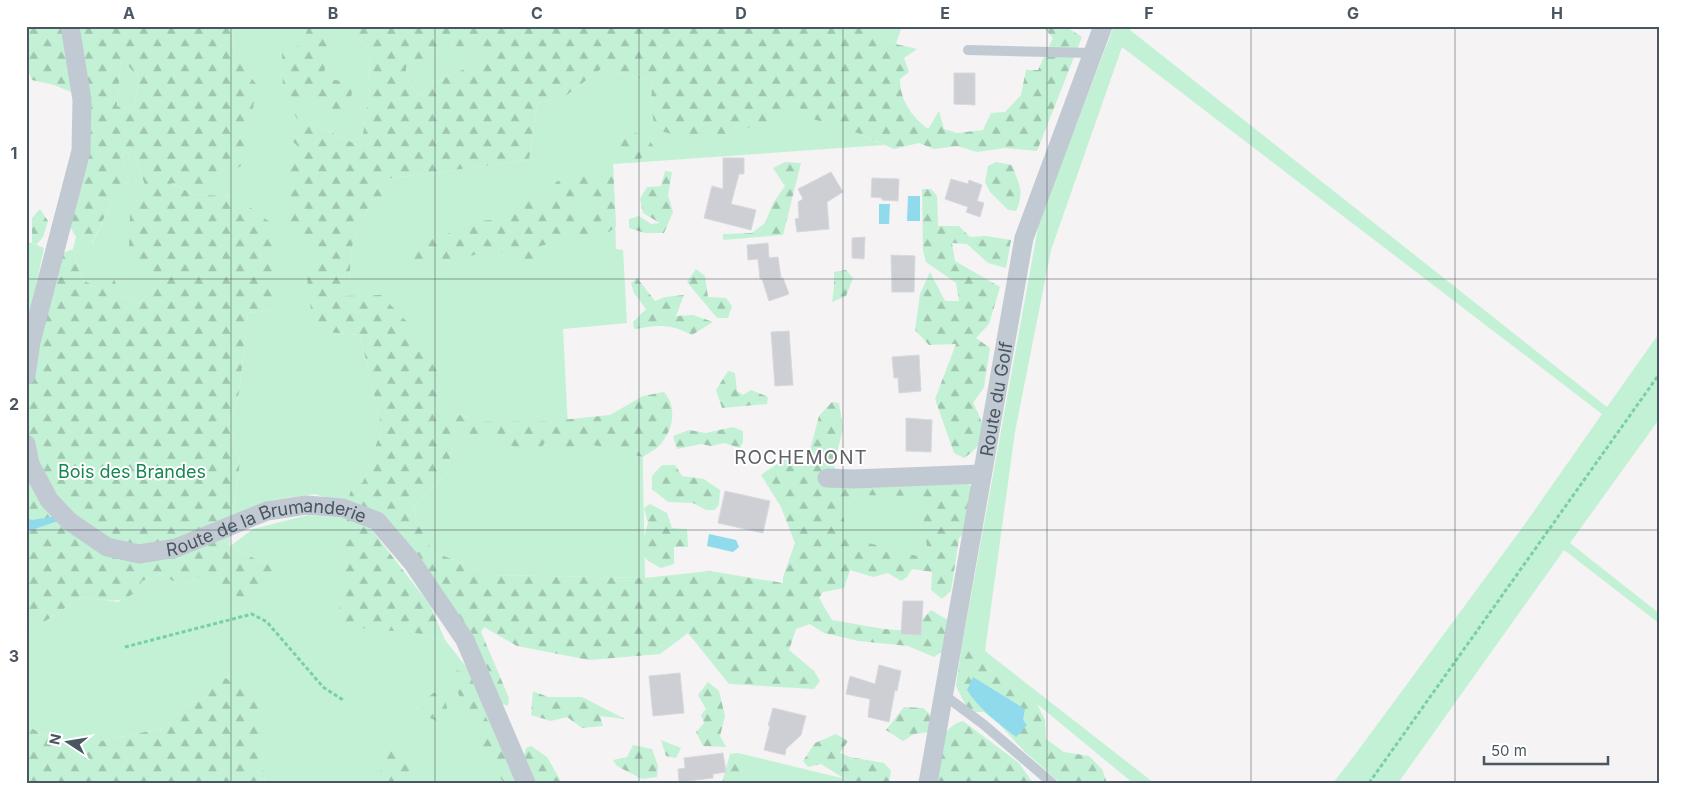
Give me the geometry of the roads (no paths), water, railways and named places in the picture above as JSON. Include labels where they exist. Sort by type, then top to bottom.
[{"type":"street","points":[[26,375],[31,342],[81,151],[82,100],[70,26]]},
{"type":"street","name":"Route du Golf","points":[[928,783],[1024,238],[1103,26]]},
{"type":"street","name":"Route de la Brumanderie","points":[[26,444],[30,464],[49,500],[69,521],[107,547],[139,554],[176,548],[268,511],[306,505],[344,508],[377,520],[412,562],[466,640],[526,783]]},
{"type":"street","points":[[827,478],[853,479],[982,474]]},
{"type":"lane","points":[[968,50],[1093,53]]},
{"type":"lane","points":[[944,695],[983,724],[1052,783]]},
{"type":"water","points":[[908,196],[920,196],[920,221],[907,221]]},
{"type":"water","points":[[879,204],[890,204],[889,224],[879,224]]},
{"type":"water","points":[[58,516],[61,520],[26,532],[26,518],[32,520]]},
{"type":"water","points":[[709,534],[736,540],[739,547],[733,552],[707,546]]},
{"type":"water","points":[[973,677],[1025,709],[1023,720],[1027,725],[1016,737],[990,716],[972,697],[967,690]]},
{"type":"district","name":"ROCHEMONT","points":[[801,457]]},
{"type":"park label","name":"Bois des Brandes","points":[[132,471]]}]
